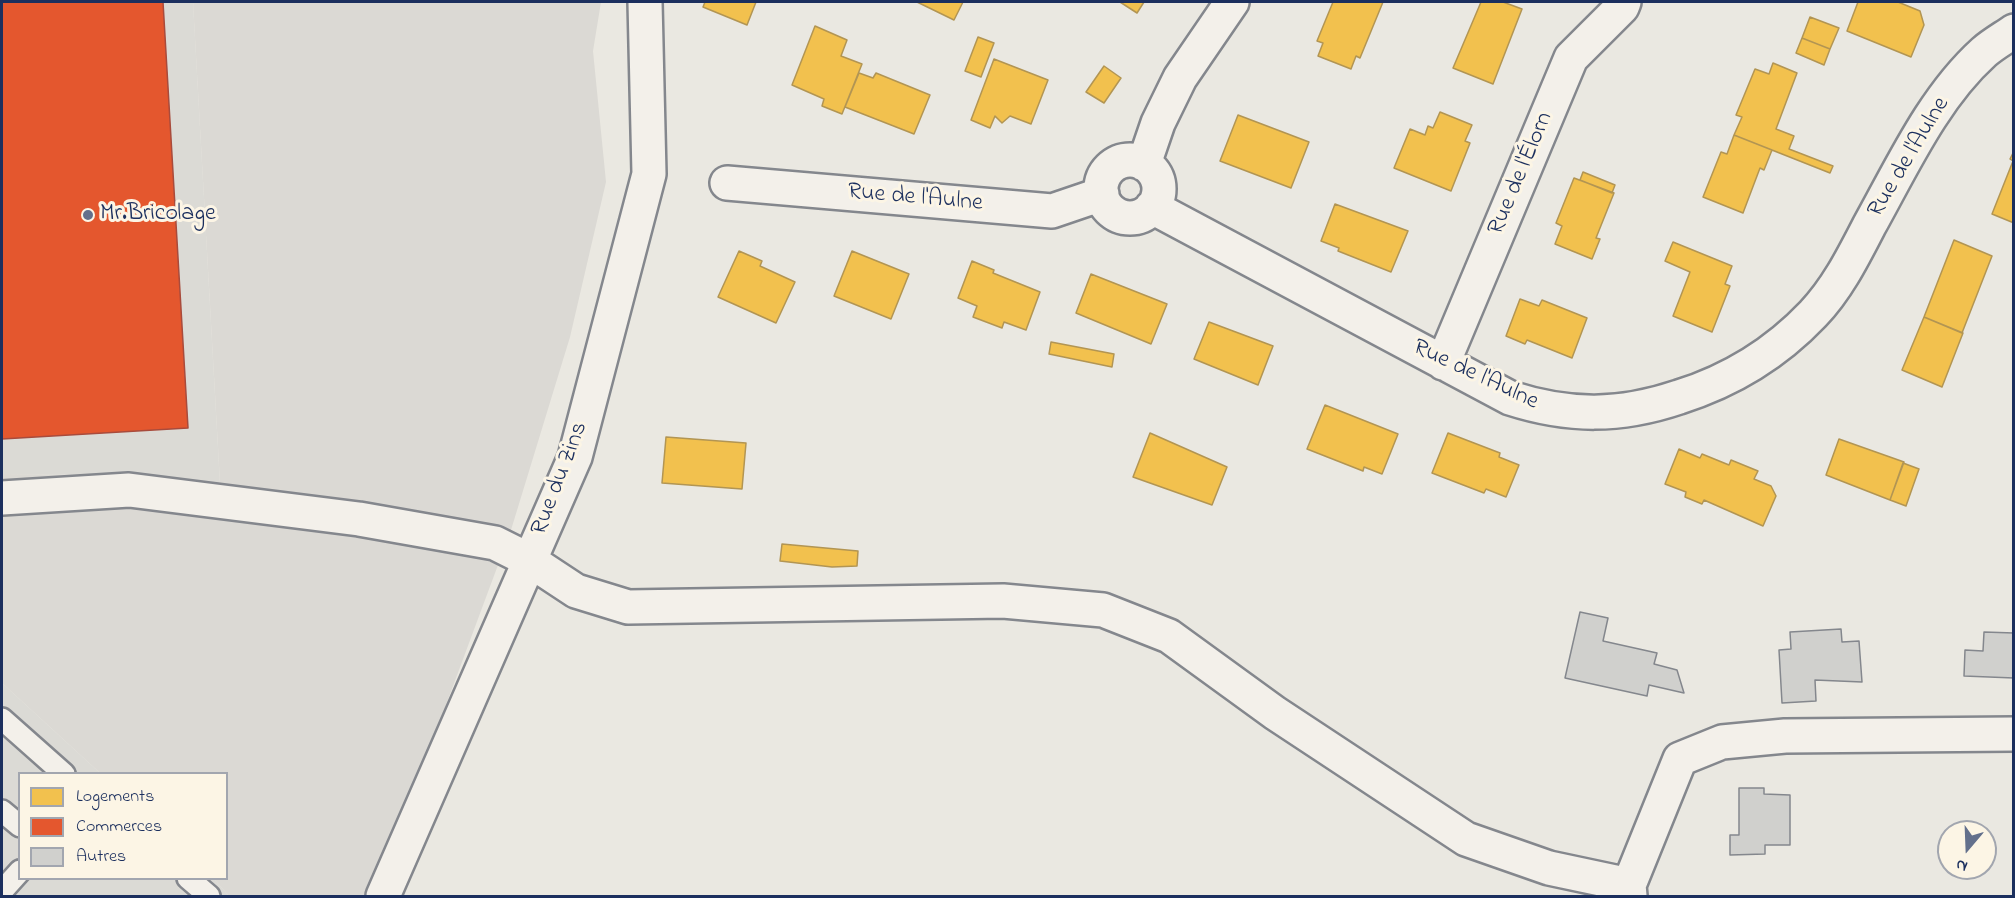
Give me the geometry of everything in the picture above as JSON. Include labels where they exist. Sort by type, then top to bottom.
[{"type":"street","name":"Rue du Zins","points":[[383,897],[575,457],[649,174],[645,2]]},
{"type":"street","points":[[1144,164],[1158,123],[1180,78],[1232,2]]},
{"type":"street","name":"Rue de l'Élorn","points":[[1443,363],[1571,58],[1622,7],[1624,2]]},
{"type":"street","name":"Rue de l'Aulne","points":[[1152,207],[1510,398],[1546,410],[1592,414],[1649,407],[1707,388],[1774,351],[1814,314],[1842,276],[1912,148],[1952,88],[1984,52],[2013,31]]},
{"type":"street","points":[[1125,160],[1144,164],[1158,183],[1157,200],[1152,207],[1145,213],[1127,217],[1111,210],[1101,194],[1104,176],[1109,168],[1125,160]]},
{"type":"street","name":"Rue de l'Aulne","points":[[727,183],[1052,211],[1101,194]]},
{"type":"street","points":[[2,498],[141,492],[359,519],[495,543],[529,560],[576,591],[628,607],[1003,601],[1103,610],[1169,636],[1284,719],[1466,839],[1550,868],[1630,891],[1680,759],[1711,746],[1722,742],[1785,736],[2013,734]]},
{"type":"lane","points":[[2,719],[62,772]]},
{"type":"lane","points":[[2,811],[18,824]]},
{"type":"lane","points":[[2,891],[18,873]]},
{"type":"lane","points":[[189,880],[209,897]]},
{"type":"shaded area","name":"Mr.Bricolage","points":[[2,2],[193,2],[220,484],[132,475],[2,474]]},
{"type":"shaded area","points":[[193,2],[601,2],[593,51],[606,182],[570,337],[511,530],[375,896],[229,896],[215,880],[228,880],[228,772],[99,772],[2,683],[2,474],[132,475],[220,483]]},
{"type":"shaded area","points":[[2,683],[99,772],[18,772],[18,880],[215,880],[229,896],[2,896]]},
{"type":"building: Logements","points":[[705,2],[756,2],[747,25],[703,7]]},
{"type":"building: Logements","points":[[917,2],[963,2],[954,20]]},
{"type":"building: Logements","points":[[1120,2],[1144,2],[1137,13]]},
{"type":"building: Logements","points":[[1333,2],[1383,2],[1360,58],[1356,56],[1351,69],[1318,56],[1323,43],[1317,41]]},
{"type":"building: Logements","points":[[1481,2],[1503,2],[1522,9],[1493,84],[1453,68]]},
{"type":"building: Logements","points":[[1858,2],[1898,2],[1920,11],[1924,25],[1911,57],[1847,31]]},
{"type":"building: Logements","points":[[1810,17],[1839,28],[1830,49],[1802,38]]},
{"type":"building: Logements","points":[[815,26],[847,40],[841,56],[862,64],[842,114],[822,106],[824,99],[792,85]]},
{"type":"building: Logements","points":[[978,37],[994,43],[981,77],[965,71]]},
{"type":"building: Logements","points":[[1802,38],[1830,49],[1824,65],[1796,53]]},
{"type":"building: Logements","points":[[994,59],[1048,80],[1031,124],[1010,116],[1002,123],[995,116],[990,128],[971,120]]},
{"type":"building: Logements","points":[[1773,63],[1797,73],[1776,129],[1794,136],[1789,149],[1833,166],[1830,173],[1734,135],[1742,117],[1736,115],[1755,69],[1769,74]]},
{"type":"building: Logements","points":[[1104,66],[1121,78],[1104,103],[1086,92]]},
{"type":"building: Logements","points":[[859,73],[873,78],[876,73],[930,95],[914,134],[845,107]]},
{"type":"building: Logements","points":[[1440,112],[1472,125],[1465,141],[1470,143],[1451,191],[1394,168],[1410,129],[1425,135],[1428,126],[1433,128]]},
{"type":"building: Logements","points":[[1238,115],[1309,142],[1291,188],[1220,161]]},
{"type":"building: Logements","points":[[1734,135],[1772,150],[1764,170],[1760,168],[1743,213],[1703,197],[1721,152],[1727,154]]},
{"type":"building: Logements","points":[[2014,151],[2014,223],[1992,214],[2013,161],[2010,159]]},
{"type":"building: Logements","points":[[1583,172],[1615,185],[1612,193],[1580,180]]},
{"type":"building: Logements","points":[[1574,178],[1614,193],[1596,238],[1600,239],[1592,259],[1555,244],[1562,226],[1556,223]]},
{"type":"building: Logements","points":[[1335,204],[1408,231],[1391,272],[1338,251],[1339,248],[1321,241]]},
{"type":"building: Logements","points":[[1954,240],[1992,256],[1962,333],[1924,317]]},
{"type":"building: Logements","points":[[1673,242],[1732,266],[1725,284],[1730,286],[1712,332],[1673,316],[1690,272],[1665,261]]},
{"type":"building: Logements","points":[[739,251],[762,261],[760,266],[795,282],[776,323],[718,297]]},
{"type":"building: Logements","points":[[852,251],[909,274],[891,319],[834,296]]},
{"type":"building: Logements","points":[[972,261],[994,270],[993,273],[1040,292],[1026,330],[1004,322],[1002,328],[973,317],[977,306],[958,298]]},
{"type":"building: Logements","points":[[1091,274],[1167,304],[1151,344],[1076,313]]},
{"type":"building: Logements","points":[[1520,299],[1539,306],[1542,300],[1587,318],[1572,358],[1527,340],[1525,344],[1506,336]]},
{"type":"building: Logements","points":[[1924,317],[1963,333],[1942,387],[1902,370]]},
{"type":"building: Logements","points":[[1209,322],[1273,346],[1258,385],[1194,359]]},
{"type":"building: Logements","points":[[1051,342],[1114,354],[1112,367],[1049,354]]},
{"type":"building: Logements","points":[[1325,405],[1398,434],[1382,474],[1364,467],[1363,471],[1307,449]]},
{"type":"building: Logements","points":[[1150,433],[1227,467],[1212,505],[1133,477]]},
{"type":"building: Logements","points":[[1448,433],[1500,453],[1499,457],[1519,465],[1506,497],[1486,489],[1484,493],[1432,473]]},
{"type":"building: Logements","points":[[666,437],[746,443],[742,489],[662,483]]},
{"type":"building: Logements","points":[[1839,439],[1904,462],[1890,500],[1826,475]]},
{"type":"building: Logements","points":[[1679,449],[1700,458],[1702,454],[1729,465],[1731,460],[1758,471],[1754,479],[1771,486],[1776,496],[1763,526],[1704,500],[1702,504],[1685,497],[1686,492],[1665,484]]},
{"type":"building: Logements","points":[[1903,463],[1919,469],[1906,506],[1890,500]]},
{"type":"building: Logements","points":[[782,544],[858,551],[857,566],[832,567],[780,561]]},
{"type":"building: Commerces","name":"Mr.Bricolage","points":[[2,2],[163,2],[188,428],[2,439]]},
{"type":"building: Autres","points":[[1580,612],[1608,618],[1603,641],[1657,653],[1654,664],[1677,670],[1684,693],[1649,685],[1647,696],[1565,678]]},
{"type":"building: Autres","points":[[1841,629],[1842,642],[1859,641],[1862,682],[1815,680],[1816,701],[1782,703],[1779,650],[1791,649],[1790,632]]},
{"type":"building: Autres","points":[[1984,632],[2014,633],[2014,678],[1964,676],[1965,650],[1983,651]]},
{"type":"building: Autres","points":[[1739,788],[1764,788],[1764,794],[1790,795],[1790,845],[1765,845],[1765,854],[1730,855],[1730,835],[1739,835]]},
{"type":"place","name":"Mr.Bricolage","points":[[88,215]]}]
